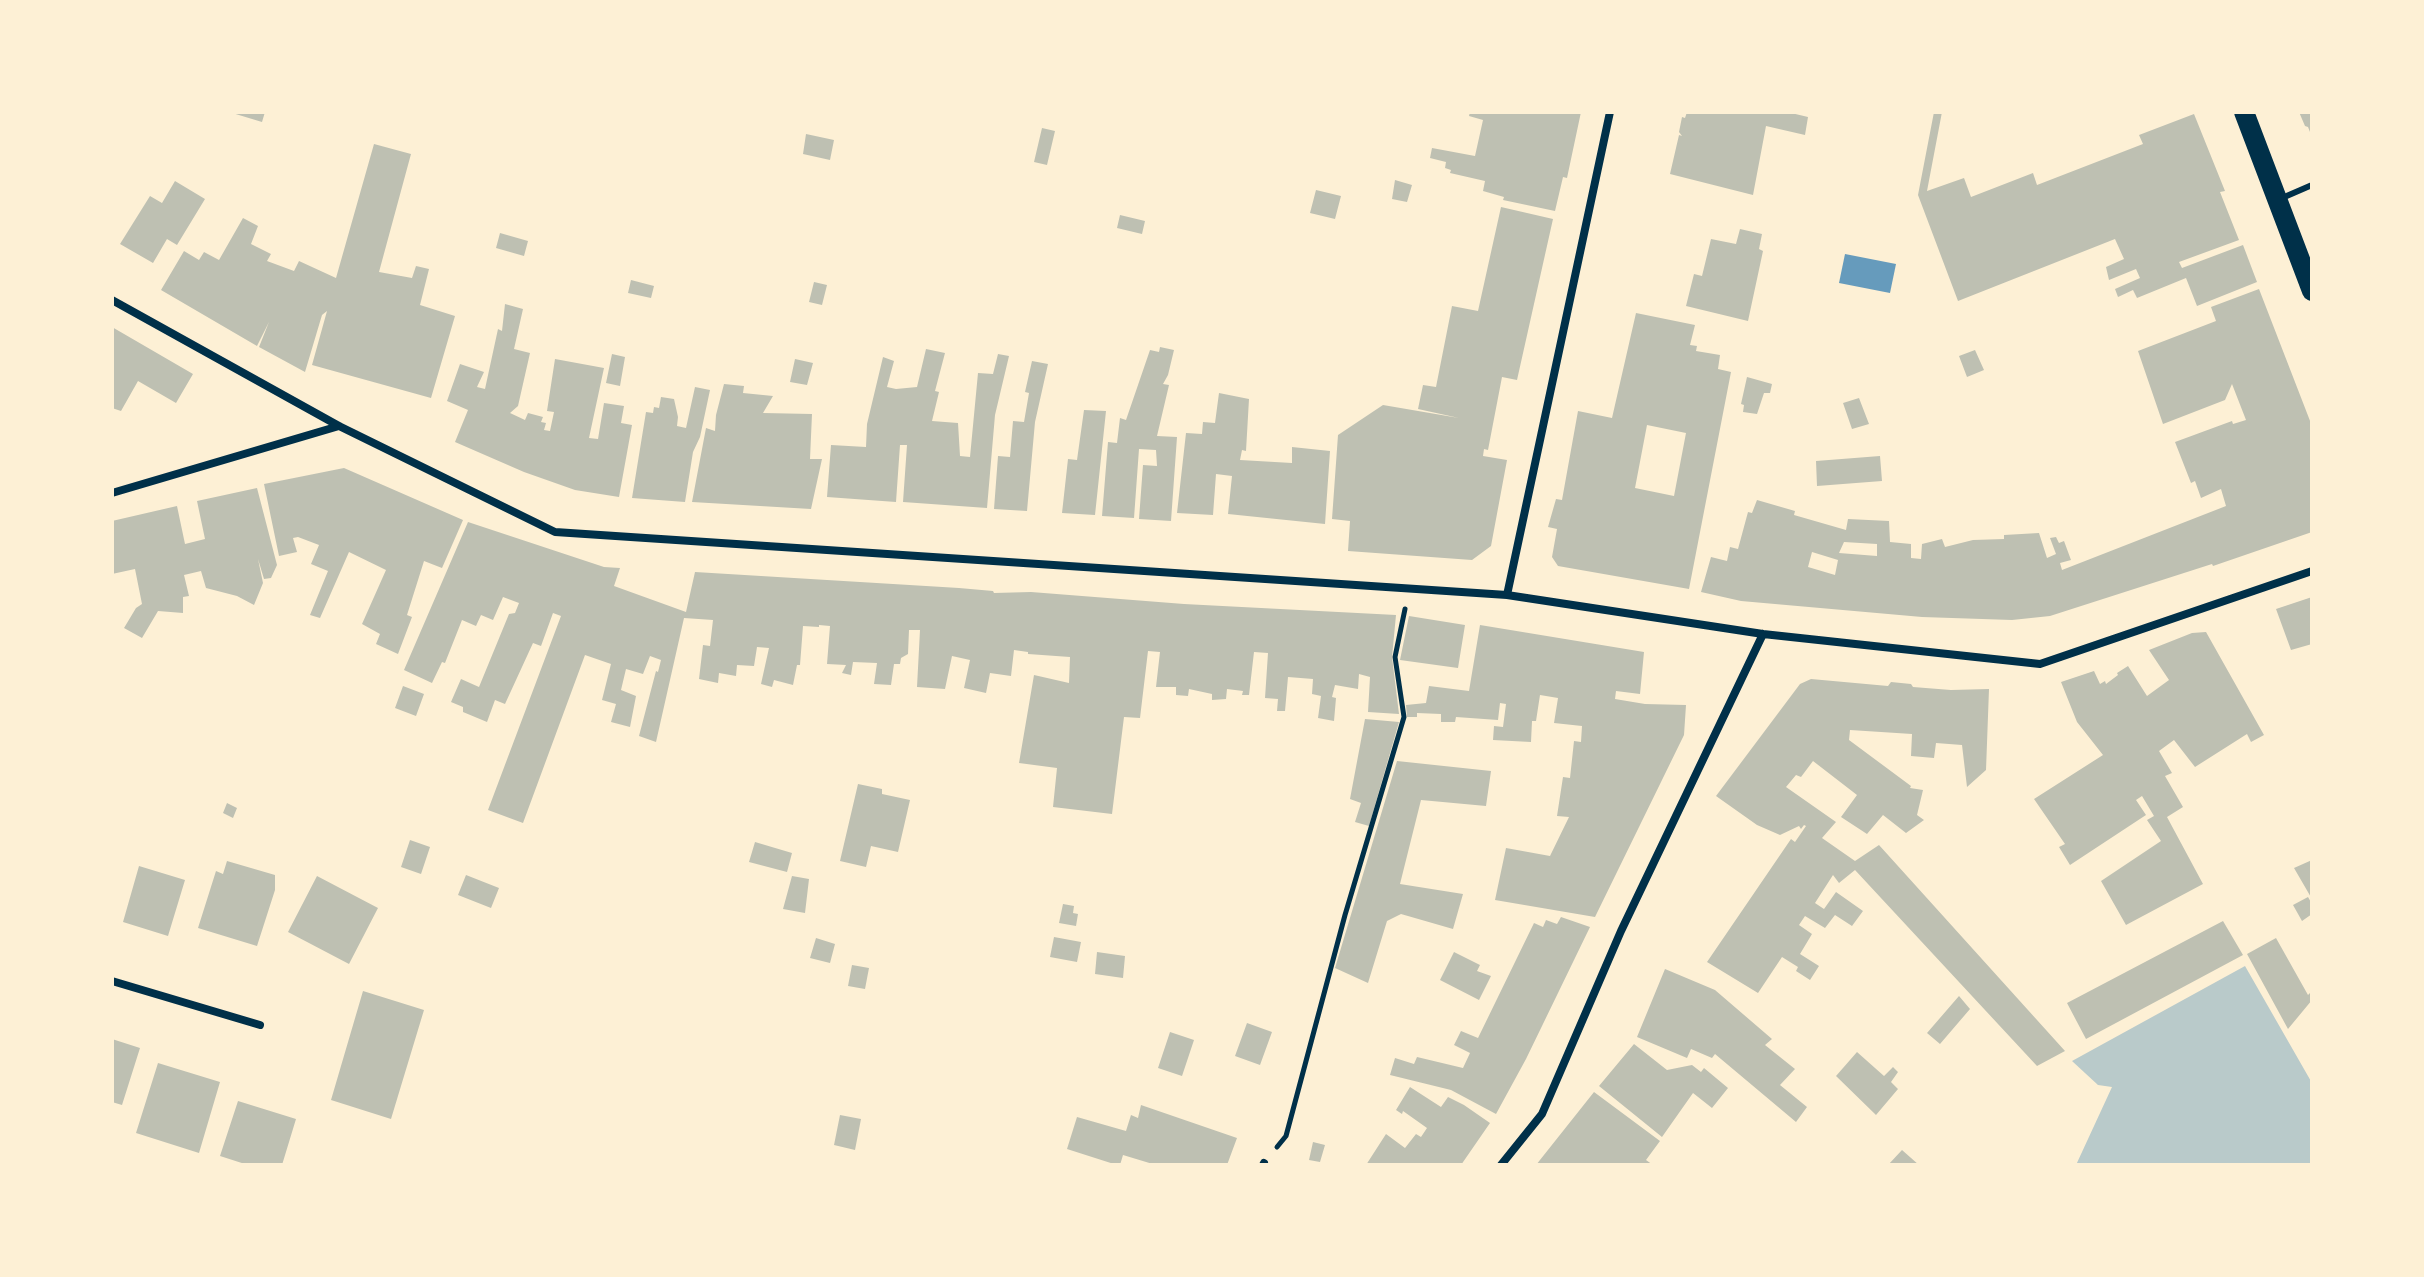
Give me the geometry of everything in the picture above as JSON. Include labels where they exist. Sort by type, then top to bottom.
[{"type":"main road","points":[[2244,112],[2312,291]]},
{"type":"street","points":[[1507,595],[1610,112]]},
{"type":"street","points":[[112,300],[339,426],[555,532],[1507,595],[1763,634],[2040,664],[2312,571]]},
{"type":"street","points":[[112,493],[339,426]]},
{"type":"street","points":[[1501,1165],[1542,1114],[1621,931],[1763,634]]},
{"type":"street","points":[[112,981],[260,1025]]},
{"type":"lane","points":[[2277,200],[2312,185]]},
{"type":"path","points":[[1263,1164],[1286,1136],[1345,915],[1404,717],[1395,657],[1409,589]]},
{"type":"shaded area","points":[[2245,966],[2312,1083],[2312,1165],[2076,1165],[2112,1087],[2098,1085],[2072,1061]]},
{"type":"water","points":[[1845,254],[1896,264],[1890,293],[1839,283]]},
{"type":"building","points":[[229,112],[265,112],[262,122]]},
{"type":"building","points":[[1470,112],[1581,112],[1567,178],[1563,177],[1555,211],[1503,200],[1504,197],[1483,191],[1485,181],[1450,173],[1451,170],[1445,168],[1446,162],[1430,158],[1432,148],[1475,156],[1483,120],[1469,116]]},
{"type":"building","points":[[1687,112],[1787,112],[1808,117],[1805,135],[1766,126],[1753,195],[1670,174],[1679,135],[1682,136],[1679,132],[1682,117],[1685,118]]},
{"type":"building","points":[[1934,112],[1942,112],[1927,191],[1964,178],[1971,197],[2033,173],[2037,185],[2143,144],[2139,135],[2194,114],[2225,191],[2220,192],[2239,240],[2179,262],[2182,268],[2243,245],[2257,282],[2197,306],[2186,278],[2137,298],[2133,290],[2118,297],[2115,289],[2140,278],[2136,269],[2109,280],[2106,267],[2124,259],[2115,239],[1958,301],[1918,195]]},
{"type":"building","points":[[2299,112],[2312,112],[2312,137],[2305,126]]},
{"type":"building","points":[[1042,128],[1055,131],[1047,165],[1034,162]]},
{"type":"building","points":[[806,134],[834,140],[830,160],[803,154]]},
{"type":"building","points":[[374,144],[411,154],[379,272],[412,278],[416,266],[429,269],[420,305],[455,316],[431,398],[312,365],[327,311],[322,315],[305,372],[259,347],[269,322],[257,346],[161,290],[184,251],[199,260],[204,252],[219,260],[243,218],[258,226],[251,244],[271,254],[267,261],[294,271],[299,261],[336,278]]},
{"type":"building","points":[[1395,180],[1412,185],[1407,202],[1392,199]]},
{"type":"building","points":[[175,181],[205,199],[177,245],[167,239],[153,263],[120,244],[150,196],[162,203]]},
{"type":"building","points":[[1316,190],[1341,196],[1335,219],[1310,213]]},
{"type":"building","points":[[1501,207],[1553,219],[1517,380],[1502,377],[1488,450],[1484,449],[1483,456],[1507,460],[1491,546],[1472,560],[1348,551],[1350,521],[1332,519],[1338,435],[1383,405],[1459,418],[1418,409],[1423,385],[1436,387],[1452,306],[1478,311]]},
{"type":"building","points":[[1120,215],[1145,221],[1142,234],[1117,228]]},
{"type":"building","points":[[1740,229],[1762,234],[1759,249],[1763,251],[1748,321],[1686,306],[1694,274],[1702,276],[1711,239],[1736,244]]},
{"type":"building","points":[[500,233],[528,241],[524,256],[496,248]]},
{"type":"building","points":[[631,280],[654,286],[651,298],[628,293]]},
{"type":"building","points":[[814,282],[827,285],[822,305],[809,302]]},
{"type":"building","points":[[2259,289],[2312,426],[2312,532],[2050,616],[2012,620],[1922,617],[1741,601],[1701,592],[1711,557],[1727,561],[1730,547],[1738,549],[1748,512],[1752,513],[1757,500],[1846,530],[1848,519],[1889,521],[1890,542],[1911,544],[1911,558],[1921,559],[1922,544],[1942,539],[1945,547],[1973,540],[2004,539],[2004,535],[2039,533],[2047,558],[2056,554],[2050,538],[2056,537],[2059,543],[2064,541],[2071,560],[2060,563],[2062,570],[2226,506],[2221,489],[2201,498],[2195,481],[2191,483],[2175,442],[2232,421],[2233,424],[2246,420],[2232,384],[2225,400],[2163,424],[2138,351],[2216,321],[2211,307]],"holes":[[[1844,542],[1877,544],[1877,556],[1839,553]],[[1812,552],[1838,560],[1835,575],[1808,567]]]},
{"type":"building","points":[[505,304],[523,309],[514,349],[530,353],[518,406],[510,413],[525,420],[528,413],[543,417],[541,422],[546,423],[544,430],[550,431],[554,412],[547,411],[555,359],[604,368],[589,438],[598,439],[604,403],[624,406],[621,423],[632,425],[619,497],[575,490],[455,442],[468,410],[447,401],[460,364],[484,372],[477,387],[485,389],[498,329],[502,331]]},
{"type":"building","points":[[1636,313],[1695,325],[1690,345],[1697,346],[1696,351],[1720,355],[1718,369],[1731,372],[1689,589],[1558,566],[1552,557],[1557,529],[1548,527],[1556,499],[1562,500],[1578,411],[1612,418]],"holes":[[[1647,425],[1686,433],[1674,496],[1635,488]]]},
{"type":"building","points":[[112,327],[193,374],[176,403],[138,381],[121,411],[112,408]]},
{"type":"building","points":[[1160,347],[1174,350],[1163,384],[1169,385],[1157,436],[1177,437],[1171,521],[1139,519],[1143,465],[1157,466],[1156,450],[1139,449],[1134,518],[1102,516],[1108,442],[1117,443],[1120,418],[1126,420],[1150,350],[1159,352]]},
{"type":"building","points":[[926,349],[945,353],[935,391],[939,392],[932,421],[958,423],[960,456],[970,457],[978,373],[993,374],[998,354],[1009,356],[995,415],[987,508],[903,502],[907,445],[900,445],[896,502],[827,497],[831,445],[866,447],[867,424],[883,357],[894,361],[887,387],[917,387]]},
{"type":"building","points":[[1975,350],[1984,370],[1967,377],[1959,356]]},
{"type":"building","points":[[612,354],[625,357],[620,386],[606,383]]},
{"type":"building","points":[[795,359],[813,363],[807,385],[790,382]]},
{"type":"building","points":[[1032,361],[1048,364],[1035,422],[1027,511],[994,509],[998,456],[1010,457],[1013,421],[1024,422],[1029,393],[1025,392]]},
{"type":"building","points":[[1747,377],[1772,384],[1770,393],[1764,393],[1757,414],[1743,412],[1744,405],[1741,404]]},
{"type":"building","points":[[724,384],[744,386],[743,393],[773,396],[763,413],[812,414],[810,459],[822,459],[811,509],[692,502],[706,428],[715,431]]},
{"type":"building","points":[[695,387],[710,390],[700,437],[693,452],[685,502],[632,498],[646,412],[653,413],[654,407],[659,408],[661,397],[674,399],[677,426],[686,428]]},
{"type":"building","points":[[1219,393],[1249,399],[1246,451],[1242,450],[1240,460],[1292,463],[1292,447],[1330,451],[1325,524],[1228,514],[1232,476],[1216,474],[1213,515],[1177,513],[1186,433],[1202,434],[1203,422],[1215,423]]},
{"type":"building","points":[[1859,398],[1869,424],[1852,429],[1843,403]]},
{"type":"building","points":[[1084,410],[1106,411],[1095,515],[1062,513],[1068,459],[1077,460]]},
{"type":"building","points":[[1880,456],[1882,481],[1817,486],[1816,461]]},
{"type":"building","points":[[344,468],[463,520],[442,568],[424,561],[407,615],[412,617],[398,654],[376,644],[380,634],[362,624],[386,570],[349,552],[320,618],[310,615],[328,571],[311,564],[319,545],[293,538],[297,552],[279,556],[264,484]]},
{"type":"building","points":[[257,488],[277,565],[271,578],[264,579],[258,559],[263,583],[254,605],[237,596],[206,588],[201,571],[184,575],[189,596],[183,597],[183,613],[158,611],[142,638],[124,628],[142,604],[135,569],[112,574],[112,521],[177,506],[185,544],[205,539],[197,501]]},
{"type":"building","points":[[468,522],[604,567],[620,568],[614,586],[686,612],[695,572],[959,588],[994,593],[1031,592],[1396,615],[1392,657],[1399,714],[1368,712],[1370,677],[1359,674],[1358,689],[1335,685],[1332,697],[1336,698],[1334,721],[1318,718],[1321,696],[1312,694],[1313,679],[1288,677],[1285,711],[1277,711],[1278,699],[1265,698],[1268,653],[1254,652],[1249,695],[1227,689],[1226,699],[1212,700],[1212,694],[1189,689],[1188,696],[1176,695],[1176,687],[1156,687],[1160,652],[1148,651],[1140,718],[1124,717],[1112,814],[1053,807],[1057,768],[1019,763],[1034,675],[1069,683],[1070,657],[1014,650],[1011,676],[990,673],[986,693],[964,688],[970,660],[952,656],[945,689],[917,687],[920,630],[909,630],[908,654],[901,658],[900,664],[894,664],[891,685],[874,684],[877,663],[853,662],[851,675],[842,673],[846,665],[827,664],[830,626],[803,626],[800,665],[797,665],[793,685],[774,680],[772,687],[761,684],[769,648],[757,647],[754,666],[737,665],[736,676],[719,673],[718,683],[699,679],[703,645],[710,646],[713,620],[684,618],[656,742],[639,736],[661,660],[650,656],[643,674],[626,669],[621,690],[636,696],[630,727],[611,722],[616,704],[602,700],[611,664],[585,655],[523,823],[488,810],[561,616],[553,613],[541,646],[533,643],[505,704],[495,700],[487,722],[463,712],[463,707],[451,702],[461,679],[479,687],[509,614],[515,613],[519,603],[503,597],[493,620],[481,615],[476,626],[462,620],[445,663],[442,662],[432,683],[404,670]]},
{"type":"building","points":[[2312,597],[2312,644],[2291,650],[2276,609]]},
{"type":"building","points":[[1409,616],[1465,625],[1458,668],[1400,660]]},
{"type":"building","points":[[1480,625],[1644,652],[1640,694],[1616,691],[1615,699],[1645,704],[1686,705],[1684,735],[1595,917],[1495,900],[1506,848],[1550,856],[1569,817],[1557,816],[1563,777],[1570,778],[1574,741],[1581,742],[1582,726],[1554,723],[1558,698],[1540,695],[1536,721],[1532,721],[1531,742],[1493,740],[1494,726],[1503,727],[1506,704],[1500,703],[1498,720],[1456,717],[1455,722],[1441,722],[1441,714],[1417,713],[1417,717],[1407,717],[1406,705],[1426,703],[1429,686],[1469,691]]},
{"type":"building","points":[[2206,632],[2264,735],[2251,742],[2247,734],[2195,767],[2174,740],[2159,751],[2172,773],[2165,776],[2183,807],[2167,817],[2203,884],[2126,925],[2101,881],[2161,841],[2147,820],[2154,816],[2142,796],[2136,800],[2146,815],[2070,865],[2059,847],[2065,844],[2034,799],[2103,755],[2077,722],[2061,682],[2094,671],[2100,684],[2105,681],[2106,684],[2128,666],[2147,696],[2169,680],[2149,650],[2192,633]]},
{"type":"building","points":[[1811,679],[1888,686],[1891,682],[1951,690],[1989,689],[1986,770],[1967,787],[1962,745],[1936,743],[1934,758],[1911,756],[1912,734],[1850,730],[1849,740],[1910,788],[1923,790],[1917,815],[1924,820],[1906,833],[1883,815],[1867,834],[1841,817],[1857,795],[1813,761],[1801,777],[1796,775],[1786,787],[1836,822],[1822,838],[1855,861],[1879,845],[2065,1051],[2037,1066],[1855,870],[1839,883],[1833,875],[1815,903],[1824,909],[1836,892],[1863,911],[1852,926],[1835,915],[1825,928],[1805,916],[1799,925],[1812,934],[1800,954],[1819,966],[1810,980],[1796,971],[1798,967],[1782,957],[1758,993],[1707,962],[1791,839],[1795,842],[1806,826],[1780,835],[1757,825],[1716,796],[1800,684]]},
{"type":"building","points":[[403,686],[424,694],[416,716],[395,708]]},
{"type":"building","points":[[1365,719],[1399,722],[1369,826],[1355,822],[1361,803],[1350,799]]},
{"type":"building","points":[[1397,761],[1491,771],[1486,806],[1421,800],[1400,884],[1463,894],[1453,929],[1401,914],[1387,921],[1368,983],[1335,968]]},
{"type":"building","points":[[858,784],[882,789],[882,794],[910,800],[898,852],[871,846],[866,867],[840,861]]},
{"type":"building","points":[[227,803],[237,808],[233,818],[223,813]]},
{"type":"building","points":[[410,840],[430,847],[421,874],[401,867]]},
{"type":"building","points":[[755,842],[792,853],[787,872],[749,862]]},
{"type":"building","points":[[2312,860],[2312,899],[2294,868]]},
{"type":"building","points":[[227,861],[275,875],[275,890],[257,946],[198,928],[216,871],[223,874]]},
{"type":"building","points":[[139,866],[185,880],[168,936],[123,922]]},
{"type":"building","points":[[466,875],[499,888],[491,908],[458,895]]},
{"type":"building","points":[[317,876],[378,908],[349,964],[288,932]]},
{"type":"building","points":[[792,876],[809,879],[805,913],[783,909]]},
{"type":"building","points":[[2308,897],[2312,914],[2302,921],[2293,905]]},
{"type":"building","points":[[1063,904],[1074,906],[1073,913],[1078,914],[1076,926],[1059,923]]},
{"type":"building","points":[[1561,917],[1590,927],[1496,1114],[1451,1090],[1390,1075],[1395,1058],[1414,1064],[1417,1057],[1463,1068],[1470,1053],[1454,1045],[1461,1031],[1478,1038],[1534,923],[1543,927],[1546,920],[1557,924]]},
{"type":"building","points":[[2223,921],[2243,955],[2086,1039],[2067,1003]]},
{"type":"building","points":[[1054,937],[1081,942],[1077,962],[1050,957]]},
{"type":"building","points":[[816,938],[835,944],[830,963],[810,958]]},
{"type":"building","points":[[2276,938],[2308,995],[2312,991],[2312,1000],[2288,1029],[2247,954]]},
{"type":"building","points":[[1097,952],[1125,956],[1123,978],[1095,974]]},
{"type":"building","points":[[1454,952],[1480,965],[1477,971],[1491,976],[1479,1000],[1440,980]]},
{"type":"building","points":[[852,965],[869,968],[865,989],[848,986]]},
{"type":"building","points":[[1665,969],[1715,990],[1772,1039],[1765,1045],[1795,1069],[1780,1085],[1807,1107],[1796,1122],[1715,1054],[1712,1058],[1691,1049],[1687,1058],[1637,1037]]},
{"type":"building","points":[[363,991],[424,1010],[391,1119],[331,1100]]},
{"type":"building","points":[[1959,996],[1970,1009],[1940,1044],[1927,1033]]},
{"type":"building","points":[[1247,1023],[1272,1032],[1260,1065],[1235,1056]]},
{"type":"building","points":[[1170,1032],[1194,1040],[1182,1076],[1158,1068]]},
{"type":"building","points":[[112,1039],[140,1048],[122,1105],[112,1102]]},
{"type":"building","points":[[1634,1044],[1667,1070],[1692,1065],[1701,1072],[1704,1068],[1728,1088],[1712,1108],[1693,1093],[1662,1137],[1599,1086]]},
{"type":"building","points":[[1857,1052],[1884,1076],[1893,1067],[1898,1072],[1891,1082],[1898,1089],[1876,1115],[1836,1076]]},
{"type":"building","points":[[158,1063],[220,1082],[199,1153],[136,1133]]},
{"type":"building","points":[[1410,1087],[1441,1107],[1448,1097],[1490,1123],[1461,1165],[1366,1165],[1386,1134],[1405,1148],[1416,1134],[1421,1137],[1427,1128],[1403,1111],[1402,1114],[1396,1110]]},
{"type":"building","points":[[1594,1092],[1660,1141],[1646,1160],[1653,1165],[1536,1165]]},
{"type":"building","points":[[238,1101],[296,1119],[282,1165],[248,1165],[220,1156]]},
{"type":"building","points":[[1141,1105],[1237,1138],[1227,1165],[1156,1165],[1123,1155],[1120,1165],[1117,1165],[1067,1149],[1077,1117],[1126,1131],[1131,1115],[1138,1118]]},
{"type":"building","points":[[840,1115],[861,1119],[855,1150],[834,1145]]},
{"type":"building","points":[[1313,1142],[1325,1145],[1320,1162],[1309,1160]]},
{"type":"building","points":[[1902,1150],[1919,1165],[1888,1165]]}]
